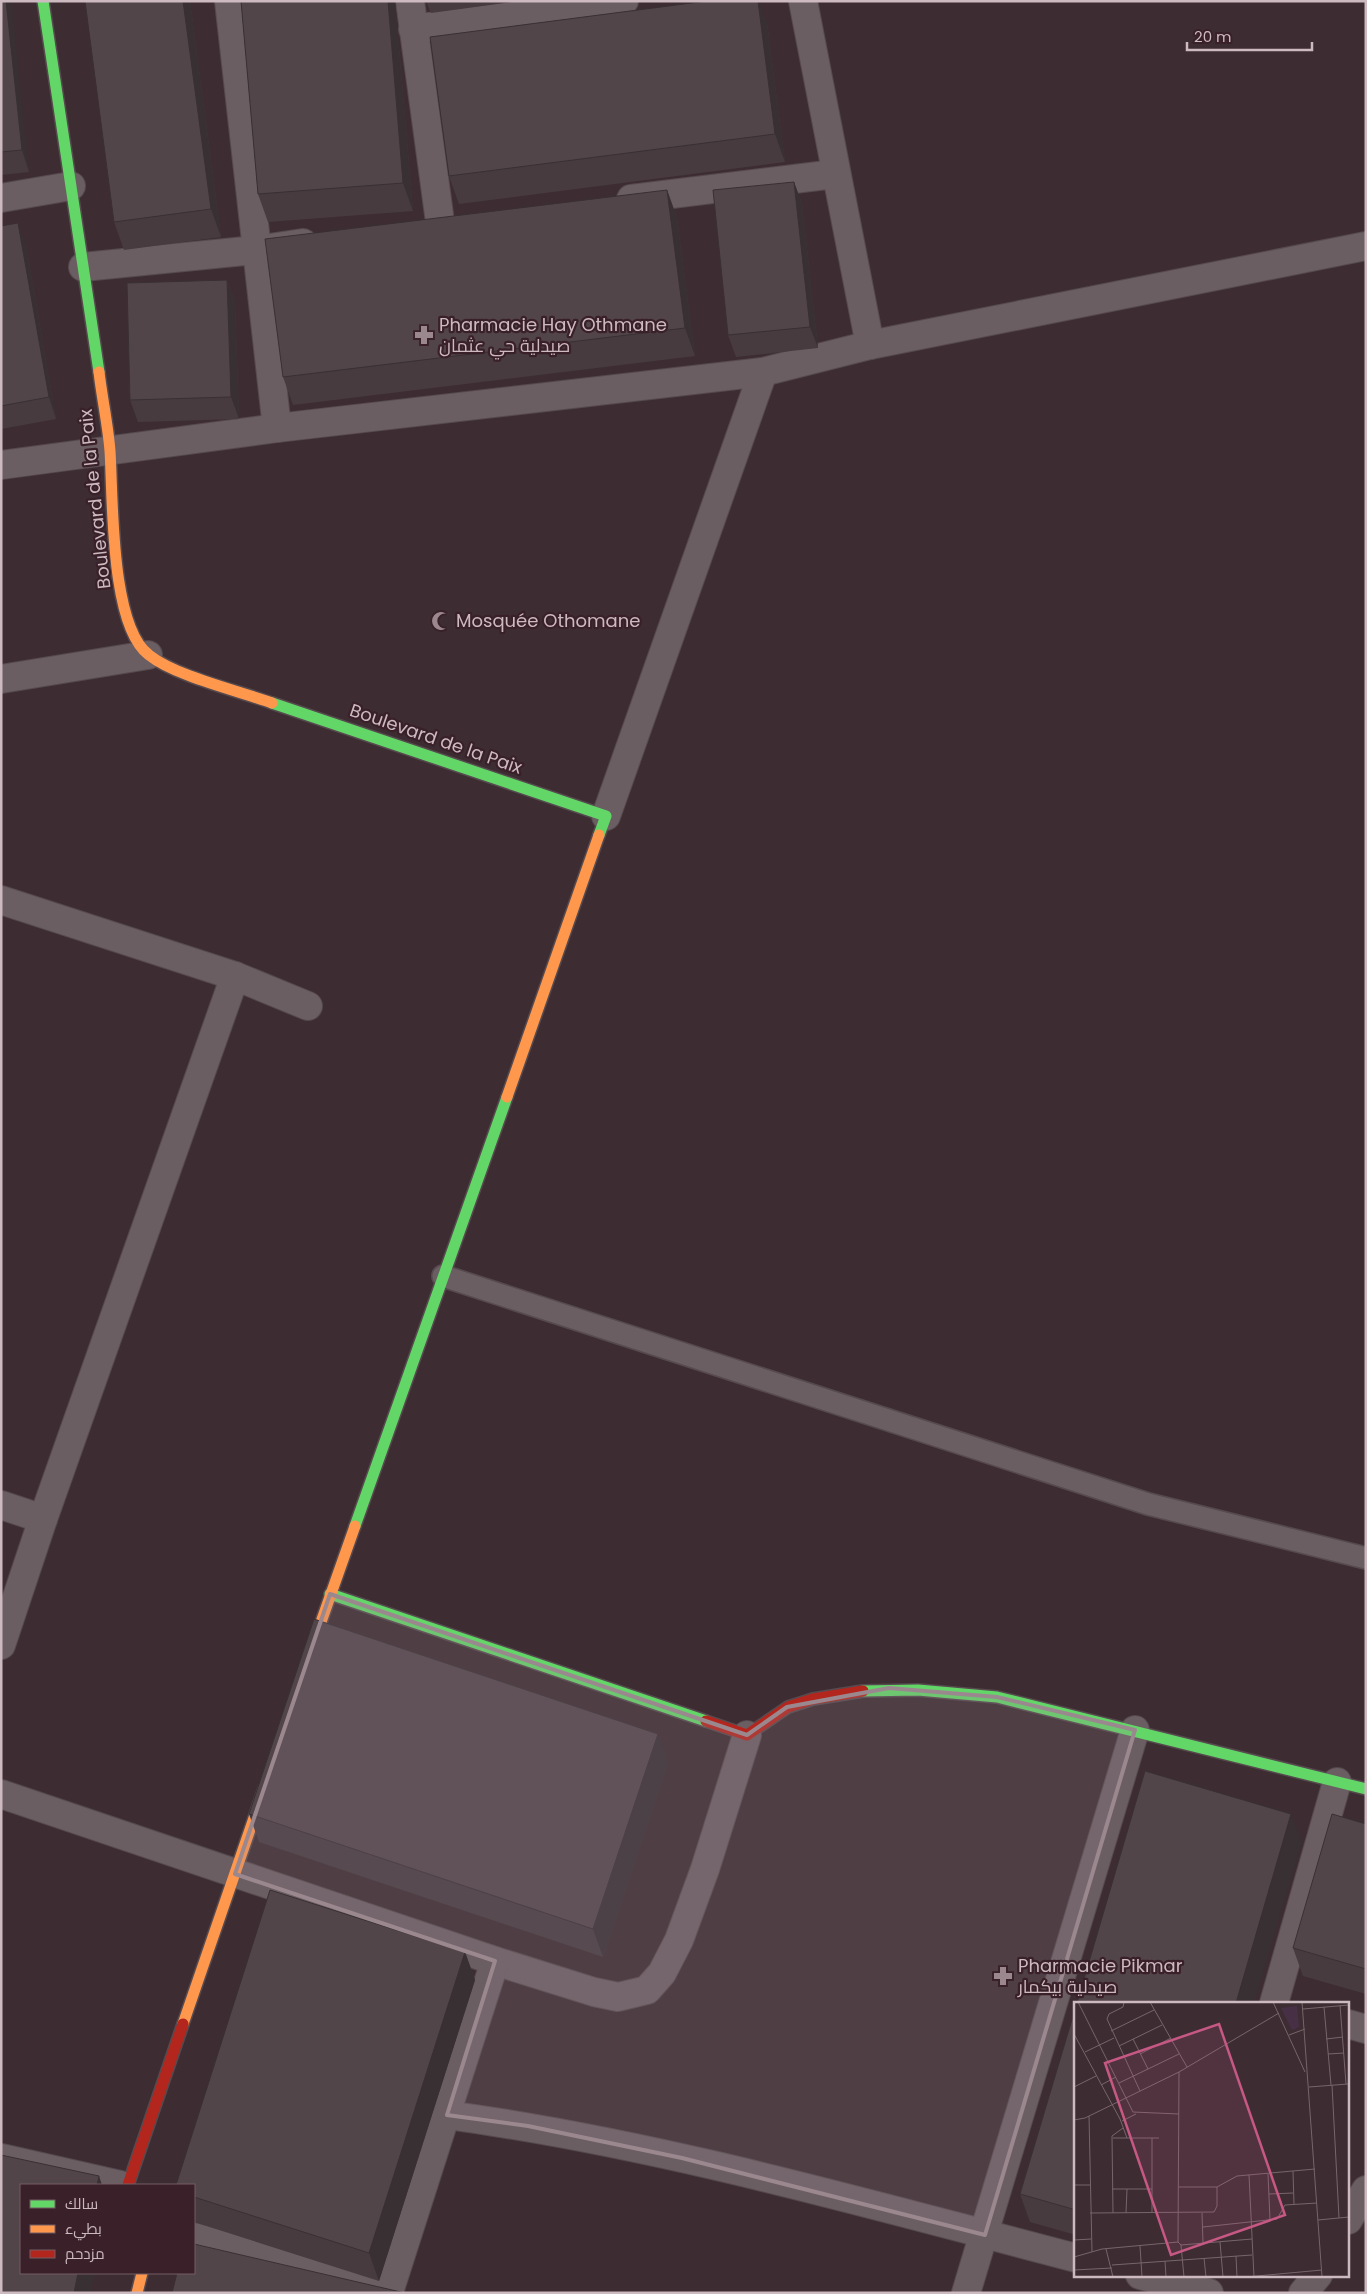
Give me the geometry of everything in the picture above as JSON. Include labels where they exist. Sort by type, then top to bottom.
[{"type":"street","name":"Boulevard de la Paix","points":[[43,1],[110,449],[114,543],[122,594],[129,626],[148,655],[176,670],[606,816]]},
{"type":"street","points":[[229,1],[277,428]]},
{"type":"street","points":[[410,1],[413,29],[450,221],[411,226]]},
{"type":"street","points":[[413,29],[624,1]]},
{"type":"street","points":[[804,1],[870,345]]},
{"type":"street","points":[[608,202],[836,174]]},
{"type":"street","points":[[1,198],[71,186]]},
{"type":"street","points":[[83,267],[256,250],[324,240]]},
{"type":"street","points":[[1,465],[277,428],[763,372],[870,345],[1366,246]]},
{"type":"street","points":[[305,1668],[763,372]]},
{"type":"street","points":[[1,679],[148,655]]},
{"type":"street","points":[[1,900],[173,958],[235,976],[308,1006]]},
{"type":"street","points":[[1,1645],[43,1519],[235,976]]},
{"type":"street","points":[[1,1505],[43,1519]]},
{"type":"street","points":[[330,1594],[747,1735]]},
{"type":"street","points":[[1,1794],[495,1961],[602,1994],[618,1996],[647,1990],[662,1973],[680,1940],[705,1869],[747,1735],[787,1707],[830,1696],[889,1688],[935,1689],[997,1697],[1366,1789]]},
{"type":"street","points":[[966,2293],[985,2235],[1075,1925],[1135,1730]]},
{"type":"street","points":[[128,2184],[267,1780]]},
{"type":"street","points":[[1275,2002],[1337,1782]]},
{"type":"street","points":[[195,2237],[391,2292],[495,1961]]},
{"type":"street","points":[[1350,2025],[1366,2029]]},
{"type":"street","points":[[447,2114],[528,2126],[682,2158],[833,2194],[1074,2257]]},
{"type":"street","points":[[1,2158],[116,2184]]},
{"type":"street","points":[[1350,2217],[1366,2190]]},
{"type":"street","points":[[137,2293],[142,2274]]},
{"type":"street","points":[[1146,2276],[1199,2285]]},
{"type":"street","points":[[1303,2293],[1317,2276]]},
{"type":"lane","points":[[443,1276],[1148,1504],[1366,1558]]},
{"type":"highlighted area","points":[[330,1594],[747,1735],[787,1707],[889,1688],[997,1697],[1135,1730],[985,2235],[682,2158],[528,2126],[447,2115],[495,1961],[235,1874]]},
{"type":"building","points":[[1,1],[6,1],[22,150],[1,152]]},
{"type":"building","points":[[85,1],[183,1],[211,209],[114,222]]},
{"type":"building","points":[[241,1],[388,1],[403,183],[258,194]]},
{"type":"building","points":[[707,1],[758,1],[775,134],[449,176],[430,37]]},
{"type":"building","points":[[794,182],[810,327],[728,335],[713,190]]},
{"type":"building","points":[[667,190],[685,328],[283,377],[265,239]]},
{"type":"building","points":[[18,223],[49,397],[1,406],[1,226]]},
{"type":"building","points":[[227,280],[231,397],[130,400],[127,283]]},
{"type":"building","points":[[314,1619],[658,1734],[593,1929],[249,1814]]},
{"type":"building","points":[[1145,1771],[1291,1814],[1236,2002],[1077,2002]]},
{"type":"building","points":[[1332,1814],[1366,1824],[1366,1969],[1293,1948]]},
{"type":"building","points":[[270,1890],[465,1952],[369,2253],[195,2197],[195,2184],[176,2184]]},
{"type":"building","points":[[1074,2013],[1074,2209],[1020,2194]]},
{"type":"building","points":[[1,2155],[99,2176],[97,2184],[20,2184],[20,2274],[78,2274],[74,2293],[1,2293]]},
{"type":"building","points":[[195,2244],[405,2293],[172,2293],[177,2274],[195,2274]]},
{"type":"traffic: fast","points":[[43,1],[99,372]]},
{"type":"traffic: fast","points":[[272,703],[606,816],[599,835]]},
{"type":"traffic: fast","points":[[355,1526],[507,1097]]},
{"type":"traffic: fast","points":[[330,1594],[706,1721]]},
{"type":"traffic: fast","points":[[863,1691],[918,1690],[997,1697],[1366,1789]]},
{"type":"traffic: slow","points":[[99,372],[110,451],[113,529],[120,590],[127,618],[136,640],[149,655],[175,670],[272,703]]},
{"type":"traffic: slow","points":[[507,1097],[599,835]]},
{"type":"traffic: slow","points":[[309,1656],[355,1526]]},
{"type":"traffic: slow","points":[[183,2024],[264,1789]]},
{"type":"traffic: slow","points":[[137,2293],[142,2274]]},
{"type":"traffic: jam","points":[[706,1721],[747,1735],[788,1707],[813,1699],[863,1691]]},
{"type":"traffic: jam","points":[[128,2184],[183,2024]]},
{"type":"place","name":"Pharmacie Hay Othmane صيدلية حي عثمان","points":[[424,335]]},
{"type":"place","name":"Mosquée Othomane","points":[[441,621]]},
{"type":"place","name":"Pharmacie Pikmar صيدلية بيكمار","points":[[1003,1976]]}]
